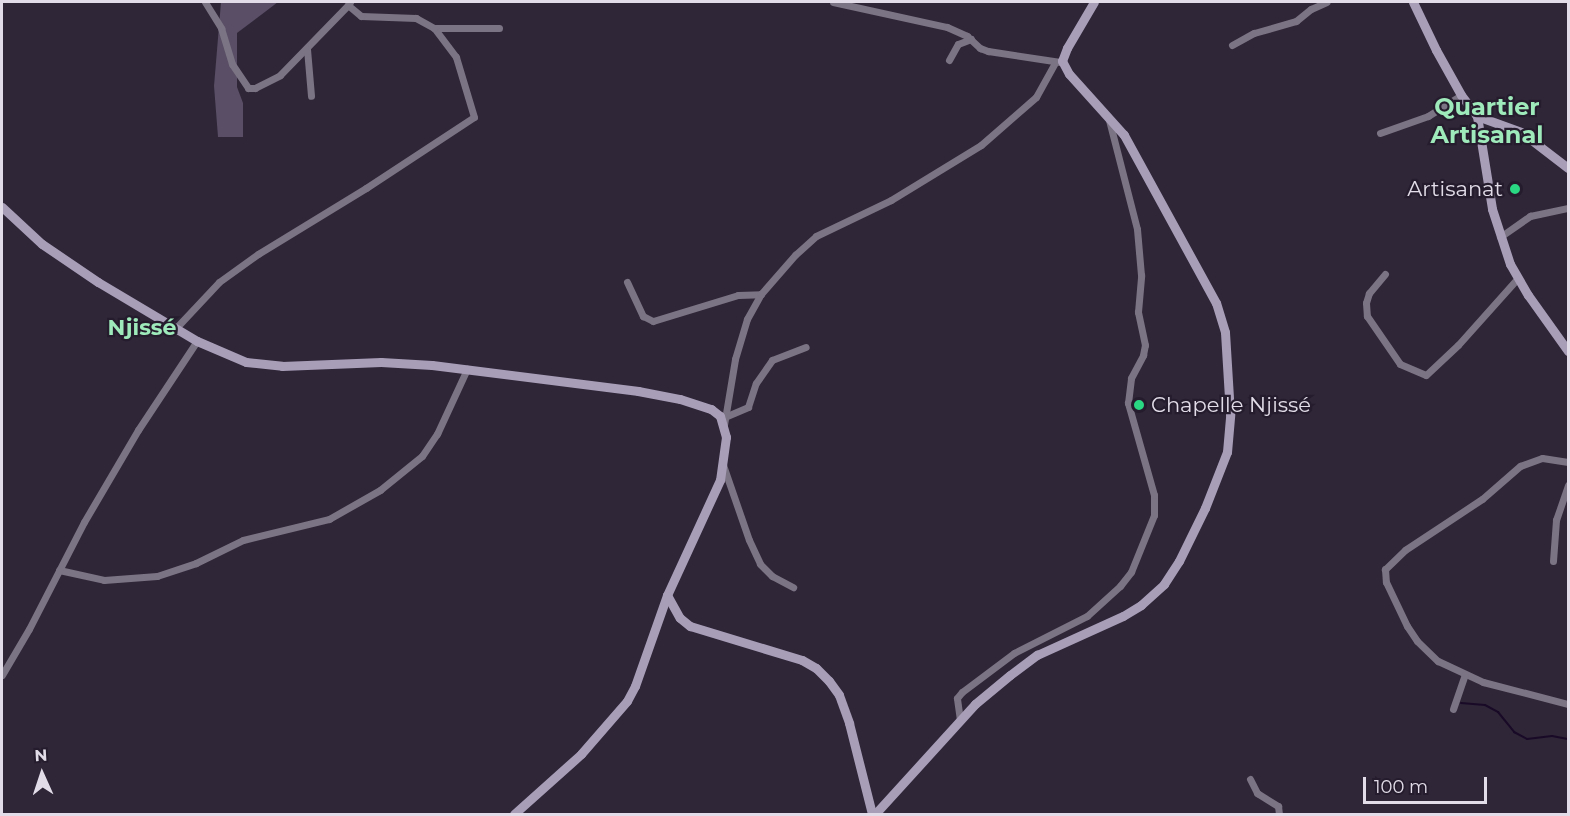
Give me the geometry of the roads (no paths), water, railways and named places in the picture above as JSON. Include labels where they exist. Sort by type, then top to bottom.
[{"type":"street","points":[[175,329],[219,282],[258,254],[366,188],[474,117],[456,57],[434,28],[416,18],[361,16],[349,3],[308,49],[280,75],[262,86],[248,88],[232,64],[221,28],[205,2]]},
{"type":"street","points":[[833,2],[947,27],[988,51],[1059,62],[1108,114],[1124,135],[1163,203],[1222,320],[1230,414],[1227,452],[1205,507],[1179,561],[1164,584],[1141,605],[1123,616],[1037,655],[992,689],[960,720],[874,814]]},
{"type":"street","points":[[514,814],[581,754],[627,701],[635,686],[667,595],[720,480],[726,451],[726,420],[735,359],[747,319],[762,294],[816,236],[891,200],[981,145],[1036,97],[1094,2]]},
{"type":"street","points":[[1232,45],[1254,33],[1296,21],[1311,9],[1327,2]]},
{"type":"street","points":[[1413,2],[1461,95],[1477,116],[1483,163],[1500,237],[1517,279],[1569,351]]},
{"type":"street","points":[[434,28],[499,28]]},
{"type":"street","points":[[949,60],[958,44],[971,39]]},
{"type":"street","points":[[308,49],[311,96]]},
{"type":"street","points":[[1380,133],[1428,116],[1461,95]]},
{"type":"street","points":[[960,720],[957,698],[962,692],[1014,653],[1087,616],[1120,586],[1131,572],[1154,515],[1154,495],[1128,403],[1128,388],[1145,345],[1138,312],[1141,275],[1137,230],[1108,114]]},
{"type":"street","points":[[1477,116],[1499,122],[1521,132],[1569,168]]},
{"type":"street","points":[[2,207],[22,228],[63,259],[175,329],[233,357],[258,364],[305,366],[401,362],[467,369],[638,391],[681,399],[711,410],[726,420]]},
{"type":"street","points":[[1500,237],[1530,216],[1569,208]]},
{"type":"street","points":[[1385,274],[1369,293],[1366,303],[1367,316],[1400,364],[1407,370],[1426,375],[1458,345],[1517,279]]},
{"type":"street","points":[[627,282],[643,316],[653,321],[738,295],[762,294]]},
{"type":"street","points":[[2,675],[138,430],[197,341]]},
{"type":"street","points":[[726,420],[748,407],[756,383],[772,360],[806,347]]},
{"type":"street","points":[[59,570],[104,580],[156,576],[196,563],[243,540],[329,519],[380,490],[423,456],[437,434],[467,369]]},
{"type":"street","points":[[1569,462],[1542,458],[1520,466],[1482,499],[1405,550],[1385,569],[1386,582],[1397,609],[1417,641],[1438,661],[1465,675],[1510,690],[1569,704]]},
{"type":"street","points":[[723,465],[749,540],[760,564],[772,576],[793,587]]},
{"type":"street","points":[[1553,561],[1556,520],[1569,485]]},
{"type":"street","points":[[667,595],[680,618],[690,626],[802,660],[816,668],[829,681],[839,696],[849,723],[874,814]]},
{"type":"street","points":[[1453,709],[1465,675]]},
{"type":"street","points":[[1250,779],[1257,793],[1278,806],[1279,814]]},
{"type":"waterway","points":[[1461,703],[1485,705],[1498,712],[1514,732],[1527,739],[1552,736],[1568,739]]},
{"type":"place","name":"Artisanat","points":[[1515,189]]},
{"type":"place","name":"Chapelle Njissé","points":[[1139,405]]},
{"type":"district","name":"Quartier Artisanal","points":[[1487,121]]},
{"type":"district","name":"Njissé","points":[[142,328]]}]
